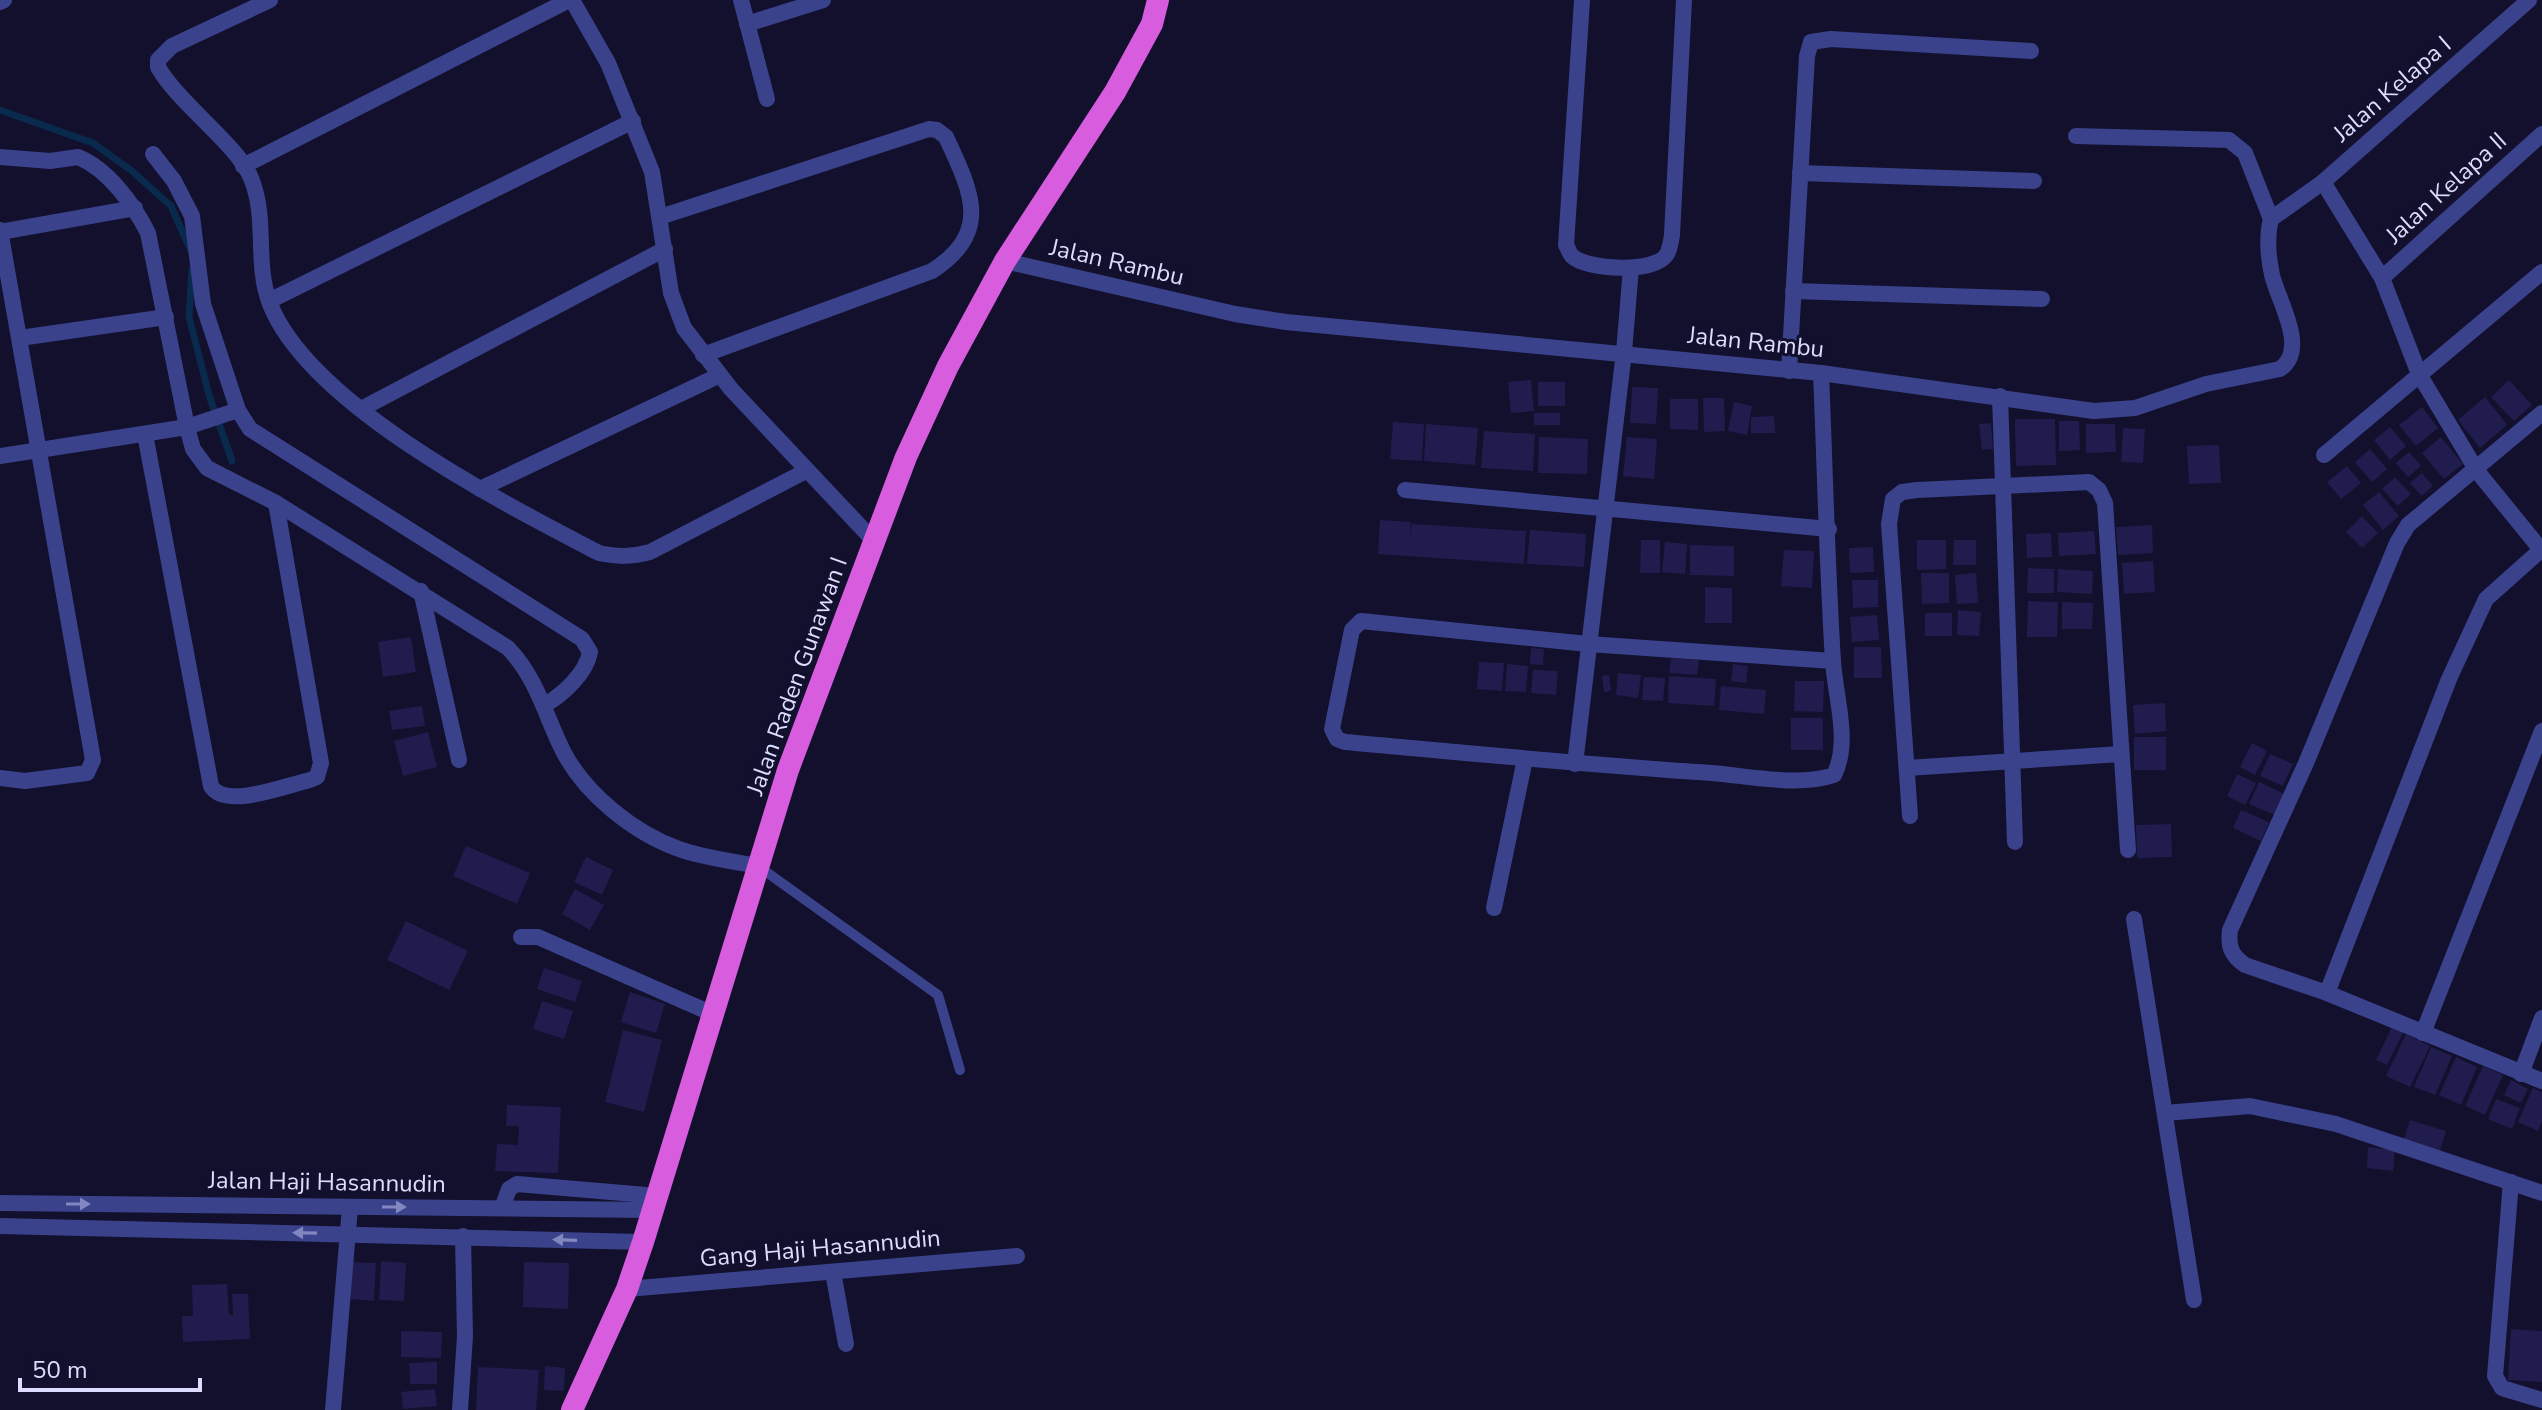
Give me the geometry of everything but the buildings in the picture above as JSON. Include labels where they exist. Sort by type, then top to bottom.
[{"type":"highway","name":"Jalan Raden Gunawan I","points":[[572,1410],[627,1289],[788,770],[906,457],[948,366],[1005,261],[1115,92],[1152,24],[1158,0]]},
{"type":"street","points":[[270,0],[172,46],[158,60],[162,75],[251,176],[261,217],[262,275],[284,335],[302,357],[361,409],[480,489],[599,553],[630,558],[650,552],[806,471]]},
{"type":"street","points":[[243,166],[571,0],[608,63],[652,172],[677,312],[703,355],[720,375],[874,541]]},
{"type":"street","points":[[741,0],[767,99]]},
{"type":"street","points":[[747,24],[823,0]]},
{"type":"street","points":[[1582,0],[1566,245],[1572,256],[1586,263],[1631,268],[1660,261],[1667,254],[1672,235],[1684,0]]},
{"type":"street","name":"Jalan Kelapa I","points":[[2323,182],[2529,0]]},
{"type":"street","points":[[1789,371],[1807,56],[1811,42],[1831,39],[2031,51]]},
{"type":"street","points":[[269,301],[633,121]]},
{"type":"street","points":[[660,217],[929,129],[937,130],[946,137],[971,205],[972,225],[963,246],[932,271],[703,355]]},
{"type":"street","name":"Jalan Kelapa II","points":[[2382,278],[2542,134]]},
{"type":"street","points":[[2076,136],[2229,140],[2245,153],[2271,219],[2323,182],[2382,278],[2419,374],[2477,471],[2542,550],[2486,599],[2449,679],[2327,993]]},
{"type":"street","points":[[153,154],[174,181],[192,216],[203,304],[232,413],[258,436],[582,639],[590,652],[577,676],[560,695],[545,705]]},
{"type":"street","points":[[0,157],[50,161],[78,157],[100,170],[135,208],[148,233],[193,449],[207,468],[276,503],[508,648],[520,660],[545,705],[563,751],[578,774],[613,810],[681,850],[758,866]]},
{"type":"street","points":[[1800,173],[2034,181]]},
{"type":"street","points":[[0,778],[34,780],[87,773],[93,767],[0,231],[135,208]]},
{"type":"street","name":"Jalan Rambu","points":[[1005,261],[1235,314],[1821,373],[2114,411],[2206,384],[2280,369],[2288,363],[2293,348],[2272,277],[2267,234],[2271,219]]},
{"type":"street","points":[[361,409],[665,249]]},
{"type":"street","points":[[1575,764],[1624,352],[1631,268]]},
{"type":"street","points":[[2324,455],[2542,272]]},
{"type":"street","points":[[1793,291],[2042,299]]},
{"type":"street","points":[[20,338],[166,317]]},
{"type":"street","points":[[1821,373],[1833,661],[1841,739],[1840,763],[1834,775],[1824,778],[1783,778],[1575,764],[1337,739],[1332,729],[1354,625],[1365,621],[1588,644],[1833,661]]},
{"type":"street","points":[[480,489],[720,375]]},
{"type":"street","points":[[2000,396],[2015,842]]},
{"type":"street","points":[[0,456],[187,427],[208,423],[232,413]]},
{"type":"street","points":[[2542,413],[2477,471],[2408,525],[2385,564],[2306,763],[2230,930],[2228,945],[2235,958],[2245,965],[2327,993],[2542,1081]]},
{"type":"street","points":[[145,434],[211,786],[215,792],[228,798],[310,780],[319,771],[320,755],[276,503]]},
{"type":"street","points":[[1910,816],[1889,508],[1902,492],[2079,481],[2099,490],[2105,503],[2128,850]]},
{"type":"street","points":[[1405,490],[1829,529]]},
{"type":"street","points":[[421,591],[459,760]]},
{"type":"street","points":[[2423,1033],[2542,731]]},
{"type":"street","points":[[1907,768],[2121,754]]},
{"type":"street","points":[[1494,908],[1525,759]]},
{"type":"street","points":[[2134,919],[2194,1300]]},
{"type":"street","points":[[521,937],[538,937],[713,1014]]},
{"type":"street","points":[[2521,1074],[2542,1018]]},
{"type":"street","points":[[2165,1113],[2250,1106],[2321,1121],[2542,1193]]},
{"type":"street","points":[[2511,1182],[2495,1376],[2502,1388],[2542,1400]]},
{"type":"street","points":[[502,1208],[509,1189],[517,1184],[656,1203]]},
{"type":"street","name":"Jalan Haji Hasannudin","points":[[0,1203],[502,1208],[656,1203]]},
{"type":"street","points":[[192,1230],[194,1205]]},
{"type":"street","points":[[333,1410],[350,1207]]},
{"type":"street","points":[[460,1410],[471,1237],[483,1208]]},
{"type":"street","points":[[0,1226],[643,1242]]},
{"type":"street","name":"Gang Haji Hasannudin","points":[[627,1289],[1017,1256]]},
{"type":"street","points":[[833,1272],[846,1344]]},
{"type":"lane","points":[[758,866],[938,995],[960,1070]]},
{"type":"waterway","points":[[0,110],[93,143],[132,171],[171,206],[190,249]]},
{"type":"waterway","points":[[192,269],[189,317],[209,395],[232,461]]}]
